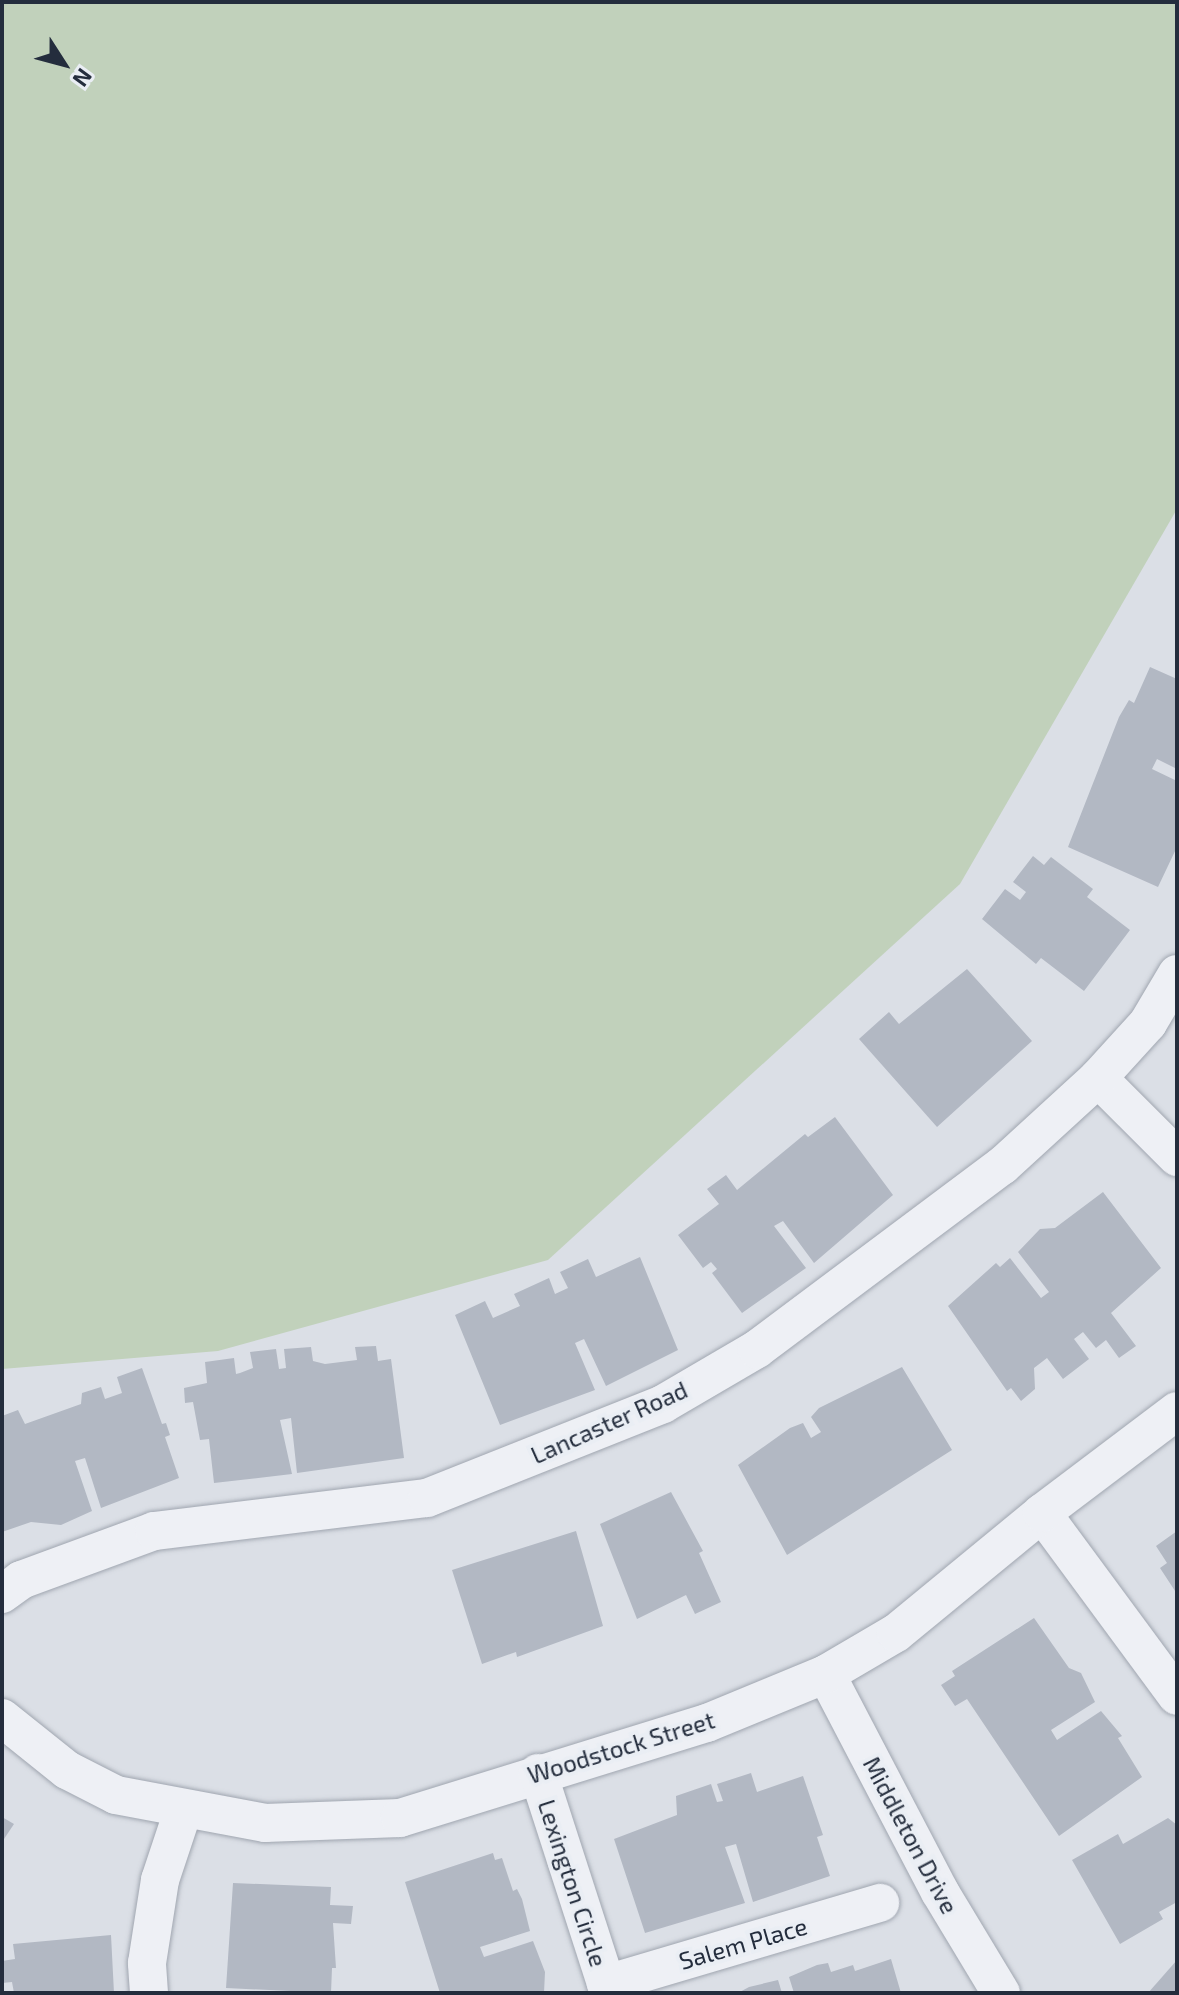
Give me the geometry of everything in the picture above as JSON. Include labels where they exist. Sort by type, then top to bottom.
[{"type":"street","name":"Lancaster Road","points":[[2,1594],[21,1580],[154,1531],[427,1498],[663,1404],[757,1349],[1002,1166],[1098,1078],[1148,1023],[1177,974]]},
{"type":"street","points":[[1098,1078],[1177,1157]]},
{"type":"street","name":"Woodstock Street","points":[[2,1718],[67,1770],[116,1795],[183,1811],[265,1823],[400,1818],[707,1723],[826,1674],[896,1633],[1042,1513],[1177,1411]]},
{"type":"street","points":[[1042,1513],[1177,1696]]},
{"type":"street","name":"Middleton Drive","points":[[826,1674],[940,1892],[1001,1993]]},
{"type":"street","name":"Lexington Circle","points":[[538,1773],[607,1988]]},
{"type":"street","points":[[149,1993],[147,1963],[160,1880],[183,1811]]},
{"type":"street","name":"Salem Place","points":[[607,1988],[880,1903]]},
{"type":"green space","points":[[2,2],[1177,2],[1177,509],[960,884],[548,1260],[218,1351],[2,1369]]},
{"type":"building","points":[[1150,667],[1177,679],[1177,769],[1157,759],[1152,769],[1177,781],[1176,849],[1158,887],[1068,847],[1119,717],[1129,700],[1134,703]]},
{"type":"building","points":[[1033,856],[1044,865],[1051,857],[1093,889],[1087,897],[1130,930],[1084,991],[1041,958],[1036,964],[982,919],[1005,889],[1020,900],[1026,892],[1013,882]]},
{"type":"building","points":[[967,969],[1032,1041],[937,1127],[859,1039],[889,1012],[899,1024]]},
{"type":"building","points":[[835,1117],[893,1195],[814,1263],[783,1221],[774,1226],[806,1268],[742,1313],[712,1273],[717,1269],[711,1262],[703,1268],[678,1235],[719,1204],[707,1189],[726,1175],[737,1190],[805,1134],[808,1137]]},
{"type":"building","points":[[1103,1192],[1161,1268],[1111,1313],[1136,1346],[1119,1358],[1106,1340],[1096,1348],[1083,1332],[1074,1339],[1089,1359],[1063,1379],[1047,1358],[1034,1368],[1035,1389],[1021,1401],[1011,1388],[1007,1391],[948,1306],[996,1263],[1000,1267],[1010,1258],[1041,1298],[1049,1292],[1018,1252],[1040,1229],[1055,1228]]},
{"type":"building","points":[[640,1257],[678,1350],[606,1386],[584,1339],[575,1343],[595,1390],[500,1425],[455,1315],[485,1301],[493,1318],[520,1306],[514,1294],[549,1278],[555,1294],[568,1288],[560,1272],[588,1259],[596,1277]]},
{"type":"building","points":[[376,1346],[378,1361],[391,1359],[404,1458],[297,1473],[291,1418],[280,1420],[292,1474],[214,1483],[209,1439],[200,1440],[193,1402],[185,1403],[184,1388],[207,1383],[205,1362],[234,1358],[236,1374],[253,1368],[250,1352],[276,1349],[279,1369],[286,1368],[284,1349],[311,1347],[313,1361],[325,1364],[357,1360],[355,1347]]},
{"type":"building","points":[[902,1367],[952,1450],[787,1555],[738,1465],[790,1428],[803,1423],[811,1438],[821,1432],[811,1417],[819,1408]]},
{"type":"building","points":[[142,1368],[162,1424],[166,1423],[170,1435],[165,1437],[179,1478],[101,1508],[85,1458],[75,1461],[92,1511],[61,1525],[31,1522],[2,1532],[2,1416],[18,1410],[25,1424],[81,1404],[82,1393],[101,1387],[105,1399],[122,1393],[117,1377]]},
{"type":"building","points":[[671,1492],[703,1551],[699,1553],[721,1602],[695,1614],[686,1595],[637,1619],[600,1524]]},
{"type":"building","points":[[576,1531],[603,1626],[517,1657],[516,1652],[482,1664],[452,1570]]},
{"type":"building","points":[[1177,1531],[1177,1594],[1160,1568],[1167,1563],[1156,1546]]},
{"type":"building","points":[[1034,1618],[1069,1668],[1081,1673],[1095,1702],[1051,1730],[1057,1740],[1101,1711],[1122,1736],[1118,1738],[1142,1777],[1059,1836],[967,1699],[955,1706],[941,1685],[955,1676],[952,1671]]},
{"type":"building","points":[[751,1773],[757,1792],[803,1776],[823,1835],[817,1837],[830,1876],[753,1902],[736,1844],[725,1847],[745,1903],[645,1933],[614,1839],[677,1815],[676,1796],[711,1784],[717,1802],[723,1801],[717,1784]]},
{"type":"building","points":[[2,1817],[14,1824],[2,1842]]},
{"type":"building","points":[[1168,1818],[1177,1825],[1177,1902],[1159,1912],[1163,1919],[1120,1944],[1072,1860],[1118,1834],[1123,1844]]},
{"type":"building","points":[[493,1853],[495,1860],[502,1858],[513,1891],[517,1889],[522,1899],[530,1931],[480,1947],[484,1957],[533,1941],[545,1972],[544,1993],[440,1993],[405,1882]]},
{"type":"building","points":[[233,1883],[331,1887],[330,1905],[353,1906],[351,1924],[333,1923],[336,1968],[332,1968],[331,1993],[226,1988]]},
{"type":"building","points":[[111,1935],[114,1993],[14,1993],[12,1982],[2,1983],[2,1961],[15,1959],[13,1944]]},
{"type":"building","points":[[891,1959],[901,1993],[794,1993],[789,1977],[828,1963],[831,1972],[853,1965],[855,1971]]},
{"type":"building","points":[[1177,1960],[1177,1993],[1148,1993]]},
{"type":"building","points":[[778,1980],[782,1993],[738,1993],[749,1987]]}]
